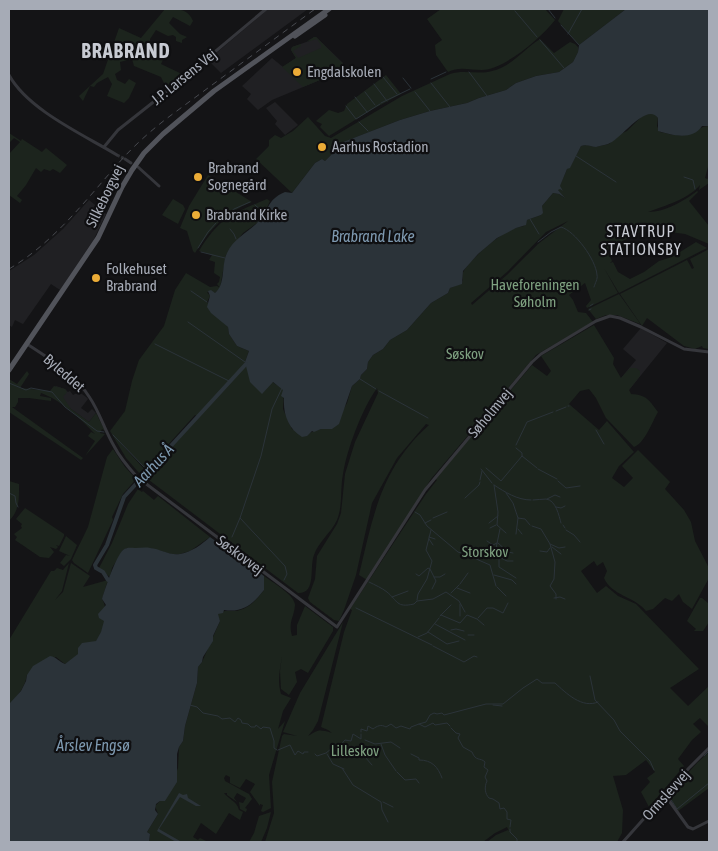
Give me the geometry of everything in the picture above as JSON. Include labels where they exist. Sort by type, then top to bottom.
[{"type":"main road","name":"Silkeborgvej","points":[[9,370],[98,238],[122,187],[144,152],[207,96],[279,45],[314,24],[330,9]]},
{"type":"street","name":"J.P. Larsens Vej","points":[[104,147],[118,130],[266,9]]},
{"type":"street","points":[[9,75],[18,89],[48,114],[117,155]]},
{"type":"street","points":[[125,159],[131,163]]},
{"type":"street","points":[[138,167],[159,186]]},
{"type":"street","name":"Søholmvej","points":[[337,627],[425,490],[532,362],[541,354],[595,322],[610,316],[641,327],[684,349],[709,352]]},
{"type":"street","name":"Byleddet","points":[[27,344],[60,366],[78,382],[97,410],[108,434]]},
{"type":"street","name":"Søskovvej","points":[[108,434],[119,456],[137,477],[337,627]]},
{"type":"street","name":"Ormslevvej","points":[[623,842],[709,748]]},
{"type":"street","points":[[665,795],[688,827],[693,829],[709,821]]},
{"type":"shaded area","points":[[268,9],[308,9],[221,73],[208,60]]},
{"type":"shaded area","name":"Engdalskolen","points":[[314,37],[343,63],[342,68],[332,75],[272,100],[258,110],[247,99],[251,94],[242,86],[272,58],[283,67],[296,58],[291,50],[292,47],[309,41]]},
{"type":"shaded area","points":[[275,102],[298,125],[285,135],[275,124],[277,121],[266,108]]},
{"type":"shaded area","points":[[89,200],[106,214],[93,241],[60,290],[51,284],[23,324],[15,320],[12,327],[9,325],[9,271],[34,255],[63,229]]},
{"type":"shaded area","points":[[641,328],[667,343],[629,390],[621,378],[636,360],[623,349]]},
{"type":"shaded area","points":[[56,386],[68,392],[70,391],[73,395],[79,392],[88,399],[81,408],[88,413],[92,409],[96,413],[89,422],[71,409],[59,397],[53,390]]},
{"type":"green space","points":[[165,9],[182,10],[191,17],[193,21],[190,26],[173,17],[169,23],[180,34],[187,37],[182,40],[182,43],[176,41],[176,37],[173,35],[168,36],[156,30],[150,39],[150,43],[167,51],[161,64],[184,75],[167,89],[161,77],[134,66],[132,59],[120,62],[121,70],[115,74],[117,80],[125,84],[129,79],[136,83],[129,98],[124,103],[107,96],[112,84],[108,77],[97,83],[94,87],[90,86],[83,101],[79,96],[103,74],[119,28],[141,38]]},
{"type":"green space","points":[[441,9],[545,9],[555,20],[532,43],[501,64],[482,70],[460,69],[448,72],[436,55],[435,45],[442,40],[427,19]]},
{"type":"green space","points":[[564,9],[626,9],[579,45],[558,21]]},
{"type":"green space","points":[[316,37],[343,64],[342,68],[332,75],[303,87],[282,67],[296,58],[291,50],[292,47],[301,44],[301,46],[293,51],[298,58],[321,48],[317,39],[306,42]]},
{"type":"green space","points":[[540,39],[554,53],[570,42],[575,44],[578,47],[578,52],[573,62],[559,72],[536,76],[516,83],[506,90],[467,103],[400,120],[336,145],[331,150],[332,154],[325,161],[322,159],[315,163],[292,193],[256,159],[269,146],[269,140],[275,135],[281,138],[293,131],[308,117],[325,136],[331,138],[402,96],[450,74],[487,72],[499,69]]},
{"type":"green space","points":[[386,75],[401,94],[329,136],[320,127],[322,124],[316,121],[329,110],[338,113],[344,111],[347,104]]},
{"type":"green space","points":[[650,113],[655,114],[658,118],[657,126],[660,132],[676,135],[687,134],[709,126],[709,163],[705,178],[709,178],[709,183],[699,190],[700,185],[689,195],[676,202],[648,212],[654,212],[674,205],[697,191],[689,201],[709,226],[709,244],[685,234],[646,229],[615,245],[617,250],[609,254],[612,261],[610,263],[613,262],[618,272],[630,279],[659,261],[672,257],[696,242],[707,248],[619,293],[604,268],[618,293],[587,308],[586,306],[591,300],[585,283],[569,295],[578,312],[586,313],[593,322],[536,355],[431,479],[367,580],[359,575],[381,494],[400,458],[429,425],[426,424],[397,458],[372,503],[356,575],[339,621],[334,620],[310,602],[308,598],[315,579],[317,556],[337,524],[341,513],[345,474],[355,442],[378,393],[377,388],[356,429],[348,453],[342,480],[340,509],[337,520],[316,550],[310,585],[304,592],[298,593],[145,477],[199,417],[195,415],[146,469],[113,435],[145,470],[141,475],[126,458],[110,431],[125,411],[139,360],[164,326],[175,290],[186,273],[210,287],[217,286],[220,288],[215,293],[207,292],[210,296],[207,302],[228,327],[229,334],[237,346],[249,351],[246,364],[284,390],[283,409],[292,429],[309,433],[321,429],[332,429],[347,403],[352,386],[367,369],[368,362],[373,355],[383,349],[390,340],[407,330],[431,303],[448,293],[450,288],[461,283],[465,269],[476,256],[508,231],[524,226],[527,220],[541,215],[542,206],[553,193],[559,194],[564,198],[558,190],[567,169],[570,167],[581,146],[595,147],[609,144],[618,135],[627,131],[642,116]],"holes":[[[568,221],[538,244],[508,274],[472,305],[471,303],[507,272],[546,232]]]},
{"type":"green space","points":[[9,133],[42,152],[46,148],[67,165],[60,173],[53,169],[50,171],[44,169],[41,172],[36,168],[17,196],[22,200],[20,203],[9,195],[9,154],[20,142],[14,138],[10,142]]},
{"type":"green space","points":[[208,175],[221,184],[224,181],[232,187],[231,189],[252,202],[242,206],[219,222],[195,253],[187,231],[180,228],[189,206]]},
{"type":"green space","points":[[173,199],[183,205],[185,209],[178,224],[162,215]]},
{"type":"green space","points":[[267,199],[270,201],[257,223],[243,233],[226,255],[220,288],[217,284],[220,277],[214,273],[215,262],[209,260],[212,255],[199,251],[220,224],[245,208]]},
{"type":"green space","points":[[709,249],[709,349],[702,346],[695,349],[684,346],[647,318],[642,326],[620,294],[687,260],[692,269],[694,268],[690,259]]},
{"type":"green space","points":[[619,294],[640,324],[617,315],[606,315],[596,319],[588,309]]},
{"type":"green space","points":[[594,325],[614,358],[613,364],[621,378],[630,368],[636,368],[640,371],[640,376],[629,390],[631,394],[647,399],[658,412],[645,437],[634,447],[606,418],[589,389],[580,391],[569,404],[599,430],[607,421],[634,452],[619,466],[612,478],[624,487],[633,478],[622,466],[638,450],[670,482],[665,489],[684,510],[691,522],[695,541],[709,568],[709,578],[692,609],[683,602],[679,594],[672,601],[665,598],[653,609],[646,611],[636,602],[612,589],[604,578],[607,571],[603,562],[597,566],[594,561],[581,571],[597,593],[606,586],[618,596],[636,604],[699,669],[670,688],[688,706],[709,686],[709,727],[700,718],[693,724],[701,732],[692,740],[678,759],[684,766],[649,807],[641,792],[650,782],[647,778],[655,772],[646,760],[626,775],[613,776],[623,810],[622,833],[617,842],[487,842],[496,835],[509,831],[507,827],[483,842],[265,842],[274,813],[272,782],[282,736],[284,734],[297,736],[283,732],[300,693],[343,622],[318,721],[308,736],[319,731],[332,733],[321,727],[344,632],[352,610],[350,609],[437,480],[435,479],[532,365],[547,376],[551,371],[541,356]]},
{"type":"green space","points":[[27,371],[29,374],[20,388],[50,391],[54,386],[65,389],[67,392],[63,397],[71,409],[89,422],[96,413],[105,431],[102,429],[100,433],[105,434],[85,456],[95,441],[88,436],[91,432],[95,434],[63,405],[48,396],[41,393],[40,396],[51,398],[51,401],[18,398],[15,407],[12,407],[83,458],[81,460],[9,412],[9,379],[17,384]]},
{"type":"green space","points":[[113,449],[136,479],[123,494],[88,573],[72,560],[88,527],[107,457]]},
{"type":"green space","points":[[9,481],[19,484],[19,499],[15,513],[9,521]]},
{"type":"green space","points":[[138,489],[154,500],[158,496],[210,537],[190,551],[180,554],[171,554],[150,548],[127,548],[123,550],[112,568],[110,577],[99,568],[112,543],[128,504]]},
{"type":"green space","points":[[25,508],[64,534],[59,546],[56,545],[58,547],[56,549],[50,547],[54,552],[49,558],[40,557],[15,540],[17,537],[14,534],[22,528],[22,524],[16,519]]},
{"type":"green space","points":[[66,536],[77,545],[71,559],[64,566],[60,563],[66,555],[70,556],[59,551]]},
{"type":"green space","points":[[69,563],[62,591],[55,600],[63,592],[71,563],[90,576],[83,587],[108,580],[102,599],[105,609],[105,620],[102,631],[94,643],[65,664],[56,657],[27,675],[21,691],[9,704],[9,640],[51,571],[57,568],[63,570]]},
{"type":"green space","points":[[264,576],[287,593],[294,601],[291,627],[292,636],[297,635],[297,625],[305,606],[333,627],[333,631],[308,673],[301,669],[295,672],[297,682],[289,695],[281,689],[280,671],[282,656],[279,675],[281,694],[291,698],[283,711],[278,729],[285,721],[269,775],[271,808],[263,812],[261,811],[263,805],[260,804],[260,806],[250,792],[255,784],[246,779],[240,788],[230,783],[230,777],[226,775],[225,781],[249,794],[252,799],[245,808],[247,809],[246,812],[240,809],[239,802],[243,803],[246,798],[237,793],[234,798],[237,802],[227,793],[224,793],[237,805],[239,810],[243,812],[240,820],[229,813],[216,834],[201,823],[193,837],[208,842],[149,842],[150,834],[147,832],[158,814],[155,806],[160,801],[165,801],[178,768],[179,747],[183,741],[185,726],[197,683],[198,667],[220,621],[217,614],[223,611],[243,609],[251,604],[264,590]]},
{"type":"green space","points":[[700,598],[708,603],[709,622],[703,631],[694,631],[696,629],[687,621]]},
{"type":"green space","points":[[709,752],[709,788],[678,811],[668,795]]},
{"type":"green space","points":[[271,812],[261,842],[249,842],[259,816]]},
{"type":"water","name":"Brabrand Lake","points":[[626,9],[709,9],[709,126],[702,126],[698,131],[688,135],[669,134],[658,131],[658,118],[653,114],[640,118],[608,144],[596,147],[581,146],[570,168],[567,169],[560,186],[563,191],[558,190],[565,198],[553,193],[542,206],[543,213],[541,215],[527,220],[526,225],[497,238],[478,254],[463,271],[462,284],[450,288],[448,293],[431,303],[407,330],[390,340],[383,349],[373,355],[368,362],[367,369],[352,386],[339,424],[332,429],[312,431],[307,436],[302,437],[287,420],[284,410],[284,398],[281,396],[283,390],[273,382],[262,394],[250,382],[245,362],[249,351],[237,346],[229,334],[228,327],[211,313],[207,307],[210,296],[208,291],[211,290],[215,293],[221,285],[225,258],[233,244],[257,223],[274,198],[285,192],[292,193],[315,163],[322,159],[325,161],[332,154],[331,150],[336,146],[335,142],[338,144],[400,120],[430,111],[467,103],[506,90],[516,83],[536,76],[559,72],[573,62],[579,45]]},
{"type":"water","name":"Årslev Engsø","points":[[210,537],[264,576],[264,590],[256,599],[242,609],[224,610],[223,613],[218,614],[220,621],[213,636],[213,641],[198,667],[197,683],[185,726],[183,741],[177,754],[177,782],[165,801],[160,801],[156,804],[155,810],[158,814],[147,832],[150,834],[149,842],[9,842],[9,704],[21,691],[27,675],[33,666],[50,656],[65,664],[78,654],[78,648],[82,643],[96,641],[104,621],[99,618],[98,614],[106,605],[102,599],[114,566],[123,550],[126,548],[147,548],[180,554],[193,550]]},
{"type":"water","points":[[179,793],[187,794],[188,798],[201,806],[196,806],[180,797],[159,829],[180,841],[176,842],[157,831]]},
{"type":"waterway","points":[[548,9],[555,18]]},
{"type":"waterway","points":[[568,34],[582,9]]},
{"type":"waterway","points":[[515,11],[537,37]]},
{"type":"waterway","points":[[561,25],[579,45]]},
{"type":"waterway","points":[[540,40],[564,68]]},
{"type":"waterway","points":[[431,79],[446,72]]},
{"type":"waterway","points":[[469,72],[487,96]]},
{"type":"waterway","points":[[383,77],[397,94]]},
{"type":"waterway","points":[[403,78],[411,88]]},
{"type":"waterway","points":[[431,83],[450,107]]},
{"type":"waterway","points":[[374,84],[387,101]]},
{"type":"waterway","points":[[381,103],[410,89]]},
{"type":"waterway","points":[[365,92],[375,105]]},
{"type":"waterway","points":[[415,92],[430,111]]},
{"type":"waterway","points":[[355,97],[367,112]]},
{"type":"waterway","points":[[346,106],[356,119],[380,104]]},
{"type":"waterway","points":[[359,122],[368,131]]},
{"type":"waterway","points":[[576,156],[616,182]]},
{"type":"waterway","points":[[684,177],[693,180],[695,189]]},
{"type":"waterway","points":[[218,221],[234,209],[250,202]]},
{"type":"waterway","points":[[255,205],[264,213]]},
{"type":"waterway","points":[[530,219],[539,234]]},
{"type":"waterway","points":[[198,248],[216,223]]},
{"type":"waterway","points":[[538,242],[561,227],[572,234],[589,254],[596,269],[597,280],[594,287]]},
{"type":"waterway","points":[[230,229],[236,239]]},
{"type":"waterway","points":[[201,252],[225,258]]},
{"type":"waterway","points":[[191,291],[207,302]]},
{"type":"waterway","points":[[188,322],[245,362]]},
{"type":"waterway","points":[[155,344],[229,381]]},
{"type":"waterway","name":"Aarhus Å","points":[[108,580],[95,565],[107,545],[124,497],[246,364]]},
{"type":"waterway","points":[[360,379],[376,389]]},
{"type":"waterway","points":[[9,383],[26,390],[31,388],[52,392],[65,407],[97,431],[104,432]]},
{"type":"waterway","points":[[282,388],[272,409],[261,456],[240,518],[285,566],[287,574],[284,580]]},
{"type":"waterway","points":[[379,391],[428,418]]},
{"type":"waterway","points":[[556,411],[566,407]]},
{"type":"waterway","points":[[516,445],[527,422],[553,412]]},
{"type":"waterway","points":[[596,430],[604,444]]},
{"type":"waterway","points":[[113,435],[148,471]]},
{"type":"waterway","points":[[516,448],[522,453],[522,456],[537,468]]},
{"type":"waterway","points":[[486,468],[501,481],[522,456]]},
{"type":"waterway","points":[[481,469],[492,483]]},
{"type":"waterway","points":[[538,469],[557,479]]},
{"type":"waterway","points":[[480,480],[482,471]]},
{"type":"waterway","points":[[558,481],[566,488],[580,486]]},
{"type":"waterway","points":[[465,498],[480,482]]},
{"type":"waterway","points":[[494,485],[498,512],[497,525],[506,533]]},
{"type":"waterway","points":[[494,485],[516,497],[531,500]]},
{"type":"waterway","points":[[9,493],[15,496],[18,507]]},
{"type":"waterway","points":[[506,493],[513,503],[518,518],[525,519],[530,525]]},
{"type":"waterway","points":[[547,499],[555,495],[560,497]]},
{"type":"waterway","points":[[533,500],[546,499],[552,502],[561,523]]},
{"type":"waterway","points":[[556,507],[561,508],[565,506]]},
{"type":"waterway","points":[[415,512],[420,515],[427,526],[458,552],[464,554]]},
{"type":"waterway","points":[[433,518],[447,512]]},
{"type":"waterway","points":[[489,523],[498,516]]},
{"type":"waterway","points":[[232,537],[240,518]]},
{"type":"waterway","points":[[516,534],[518,518]]},
{"type":"waterway","points":[[425,523],[431,520]]},
{"type":"waterway","points":[[490,528],[496,525]]},
{"type":"waterway","points":[[532,526],[541,529],[550,544],[555,562],[554,579],[550,586],[556,594],[556,599]]},
{"type":"waterway","points":[[495,553],[500,529]]},
{"type":"waterway","points":[[518,529],[522,534]]},
{"type":"waterway","points":[[417,600],[418,594],[427,579],[432,561],[426,550],[431,530]]},
{"type":"waterway","points":[[566,530],[580,542]]},
{"type":"waterway","points":[[429,537],[435,539]]},
{"type":"waterway","points":[[429,539],[433,545]]},
{"type":"waterway","points":[[487,541],[493,545],[497,543]]},
{"type":"waterway","points":[[498,543],[508,552],[513,553]]},
{"type":"waterway","points":[[550,544],[559,548],[565,547]]},
{"type":"waterway","points":[[552,547],[561,554]]},
{"type":"waterway","points":[[540,551],[547,552],[550,548]]},
{"type":"waterway","points":[[467,555],[490,565],[496,586]]},
{"type":"waterway","points":[[495,555],[507,561],[513,561]]},
{"type":"waterway","points":[[499,557],[499,567],[516,578]]},
{"type":"waterway","points":[[416,574],[419,576],[428,568],[430,569],[436,581],[432,589]]},
{"type":"waterway","points":[[460,584],[468,573]]},
{"type":"waterway","points":[[434,577],[440,577],[445,574]]},
{"type":"waterway","points":[[494,575],[512,580],[516,584]]},
{"type":"waterway","points":[[369,582],[391,595],[398,603],[404,605],[433,599],[446,592],[459,601],[465,612]]},
{"type":"waterway","points":[[451,593],[459,585]]},
{"type":"waterway","points":[[497,587],[506,596]]},
{"type":"waterway","points":[[457,588],[470,593]]},
{"type":"waterway","points":[[392,597],[408,591]]},
{"type":"waterway","points":[[554,598],[560,597],[565,599]]},
{"type":"waterway","points":[[478,618],[487,608],[493,608],[503,613],[508,603]]},
{"type":"waterway","points":[[460,604],[460,616]]},
{"type":"waterway","points":[[440,616],[451,605]]},
{"type":"waterway","points":[[356,608],[432,645]]},
{"type":"waterway","points":[[441,615],[460,623],[467,615],[477,619],[484,625]]},
{"type":"waterway","points":[[418,637],[427,633],[439,618]]},
{"type":"waterway","points":[[435,624],[465,640]]},
{"type":"waterway","points":[[451,630],[464,631]]},
{"type":"waterway","points":[[428,632],[447,644],[459,641]]},
{"type":"waterway","points":[[468,635],[474,635]]},
{"type":"waterway","points":[[433,646],[464,662],[474,656],[477,657]]},
{"type":"waterway","points":[[590,676],[595,700],[614,720],[620,731],[650,761],[654,770]]},
{"type":"waterway","points":[[419,724],[426,722],[430,715],[434,713],[442,713],[444,715],[486,704],[503,704],[537,679],[542,683],[555,683],[580,702],[592,704],[598,702]]},
{"type":"waterway","points":[[190,705],[197,707],[203,713],[218,716],[222,719],[230,718],[235,722],[238,718],[242,723],[248,724],[251,727],[256,725],[261,729],[263,727],[270,728],[274,748],[277,750]]},
{"type":"waterway","points":[[493,705],[502,706]]},
{"type":"waterway","points":[[361,732],[361,729],[367,731],[368,726],[373,729],[379,726],[386,727],[391,724],[396,728],[401,726],[410,729],[419,724],[425,727],[433,723],[435,725],[447,723],[450,726]]},
{"type":"waterway","points":[[451,728],[460,734],[458,738],[463,747],[485,762],[484,767],[488,770],[485,777],[487,781],[485,788],[487,794],[489,798],[499,803],[500,809],[504,808],[507,812],[507,819],[511,820],[510,827]]},
{"type":"waterway","points":[[315,754],[317,756],[331,749],[335,751],[345,740],[351,741],[353,734],[361,739],[361,734]]},
{"type":"waterway","points":[[365,740],[375,744],[391,742],[400,748]]},
{"type":"waterway","points":[[381,744],[385,755],[396,771]]},
{"type":"waterway","points":[[278,750],[290,745],[295,755],[298,751],[303,754],[308,752]]},
{"type":"waterway","points":[[342,746],[358,749]]},
{"type":"waterway","points":[[359,750],[372,765]]},
{"type":"waterway","points":[[704,756],[709,751]]},
{"type":"waterway","points":[[327,754],[333,764],[344,769]]},
{"type":"waterway","points":[[411,754],[419,758],[419,760],[428,761],[434,765],[442,778]]},
{"type":"waterway","points":[[342,768],[353,785],[381,802],[382,810],[388,822]]},
{"type":"waterway","points":[[397,772],[405,780],[416,779],[419,783]]},
{"type":"waterway","points":[[682,779],[668,795],[677,809],[709,783]]},
{"type":"waterway","points":[[383,802],[393,807]]},
{"type":"waterway","points":[[510,829],[517,842]]},
{"type":"tunnel","points":[[117,155],[125,159]]},
{"type":"railway","points":[[9,269],[26,258],[57,232],[124,157],[152,130],[315,9]]},
{"type":"place","name":"Engdalskolen","points":[[297,72]]},
{"type":"place","name":"Aarhus Rostadion","points":[[322,147]]},
{"type":"place","name":"Brabrand Sognegård","points":[[198,177]]},
{"type":"place","name":"Brabrand Kirke","points":[[196,215]]},
{"type":"place","name":"Folkehuset Brabrand","points":[[96,278]]},
{"type":"district","name":"BRABRAND","points":[[126,51]]},
{"type":"district","name":"STAVTRUP STATIONSBY","points":[[641,240]]},
{"type":"park label","name":"Haveforeningen Søholm","points":[[535,294]]},
{"type":"park label","name":"Søskov","points":[[465,354]]},
{"type":"park label","name":"Storskov","points":[[485,552]]},
{"type":"park label","name":"Lilleskov","points":[[355,751]]}]
